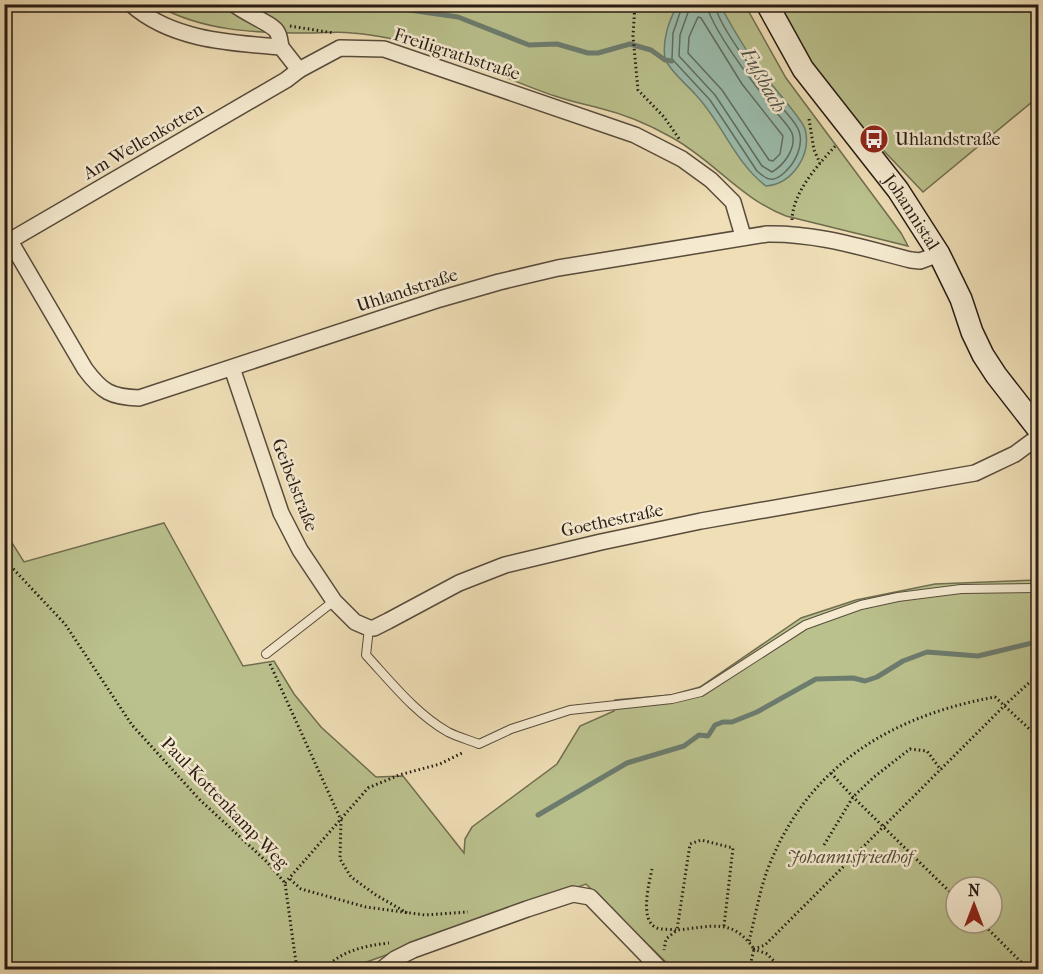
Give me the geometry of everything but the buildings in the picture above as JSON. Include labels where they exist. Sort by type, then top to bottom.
[{"type":"main road","name":"Johannistal","points":[[767,4],[803,69],[898,190],[939,254],[961,299],[972,332],[983,355],[1038,429]]},
{"type":"street","points":[[131,4],[141,13],[182,33],[231,44],[281,47]]},
{"type":"street","points":[[234,4],[248,15],[273,27],[278,33],[281,47],[299,70]]},
{"type":"street","name":"Freiligrathstraße","points":[[299,70],[340,48],[384,49],[635,135],[682,159],[711,180],[733,202],[743,236]]},
{"type":"street","name":"Am Wellenkotten","points":[[7,242],[286,80],[299,70]]},
{"type":"street","name":"Uhlandstraße","points":[[7,242],[85,369],[96,383],[118,397],[139,398],[440,299],[558,268],[668,251],[743,236],[791,233],[820,237],[911,260],[920,261],[939,254]]},
{"type":"street","name":"Geibelstraße","points":[[232,368],[281,513],[300,550],[334,601],[356,622],[369,628]]},
{"type":"street","name":"Goethestraße","points":[[369,628],[374,628],[459,583],[505,565],[701,521],[975,473],[1016,454],[1038,437]]},
{"type":"street","points":[[381,969],[413,950],[573,894],[590,897],[662,964]]},
{"type":"lane","points":[[369,628],[366,655],[405,698],[448,732],[479,744],[511,729],[570,710],[672,699],[701,692],[806,625],[832,614],[878,600],[961,589],[1038,588]]},
{"type":"lane","points":[[266,654],[334,601]]},
{"type":"path","points":[[635,4],[633,61],[638,90],[664,117],[680,139],[682,159]]},
{"type":"path","points":[[808,119],[814,150],[820,163]]},
{"type":"path","points":[[791,233],[792,213],[800,193],[820,163],[839,141]]},
{"type":"path","name":"Paul-Kottenkamp-Weg","points":[[4,559],[65,624],[132,725],[199,799],[267,862],[285,884],[297,969]]},
{"type":"path","points":[[266,654],[341,820],[340,859],[351,877],[376,896],[407,913]]},
{"type":"path","points":[[754,949],[765,945],[1038,674]]},
{"type":"path","points":[[1032,680],[1038,689]]},
{"type":"path","points":[[749,941],[767,872],[778,845],[795,815],[831,772],[862,746],[900,726],[968,702],[995,697],[1038,737]]},
{"type":"path","points":[[285,884],[368,788],[399,775],[440,764],[479,744]]},
{"type":"path","points":[[824,845],[854,798],[874,777],[910,748],[927,751],[941,770]]},
{"type":"path","points":[[831,772],[854,798],[944,886]]},
{"type":"path","points":[[662,964],[666,939],[677,930],[690,844],[701,840],[734,848],[724,926]]},
{"type":"path","points":[[652,869],[646,913],[650,922],[657,928],[677,930],[724,926],[741,932],[754,949],[767,954],[783,969]]},
{"type":"path","points":[[290,879],[301,889],[366,907],[425,915],[476,911]]},
{"type":"path","points":[[994,935],[1029,969]]},
{"type":"path","points":[[322,969],[332,960],[361,946],[401,942],[413,950]]},
{"type":"path","points":[[748,969],[754,949]]},
{"type":"green space","points":[[156,5],[745,5],[786,78],[901,233],[908,246],[786,216],[755,200],[686,146],[654,128],[618,113],[539,90],[432,49],[362,34],[251,31],[212,26],[174,14]]},
{"type":"green space","points":[[778,5],[1038,5],[1038,97],[923,192],[864,130],[809,63]]},
{"type":"green space","name":"Johannisfriedhof","points":[[164,523],[243,666],[274,661],[294,694],[321,727],[376,777],[403,776],[464,853],[465,839],[472,827],[557,764],[580,726],[614,711],[615,700],[671,695],[700,687],[801,618],[856,600],[935,584],[1038,580],[1038,969],[673,969],[586,884],[361,964],[353,969],[5,969],[4,530],[24,562]]},
{"type":"water","name":"Fußbach","points":[[678,5],[720,5],[755,63],[803,124],[806,149],[803,158],[792,174],[784,180],[766,186],[755,176],[704,105],[667,62],[664,51],[665,37]]},
{"type":"waterway","points":[[368,4],[458,17],[529,45],[557,44],[588,53],[598,53],[630,44],[651,50],[665,60],[672,61]]},
{"type":"waterway","points":[[538,815],[627,763],[684,746],[699,735],[708,736],[715,725],[732,722],[757,712],[816,679],[853,678],[865,681],[877,677],[903,661],[927,652],[978,656],[1038,640]]},
{"type":"place","name":"Uhlandstraße","points":[[874,139]]}]
